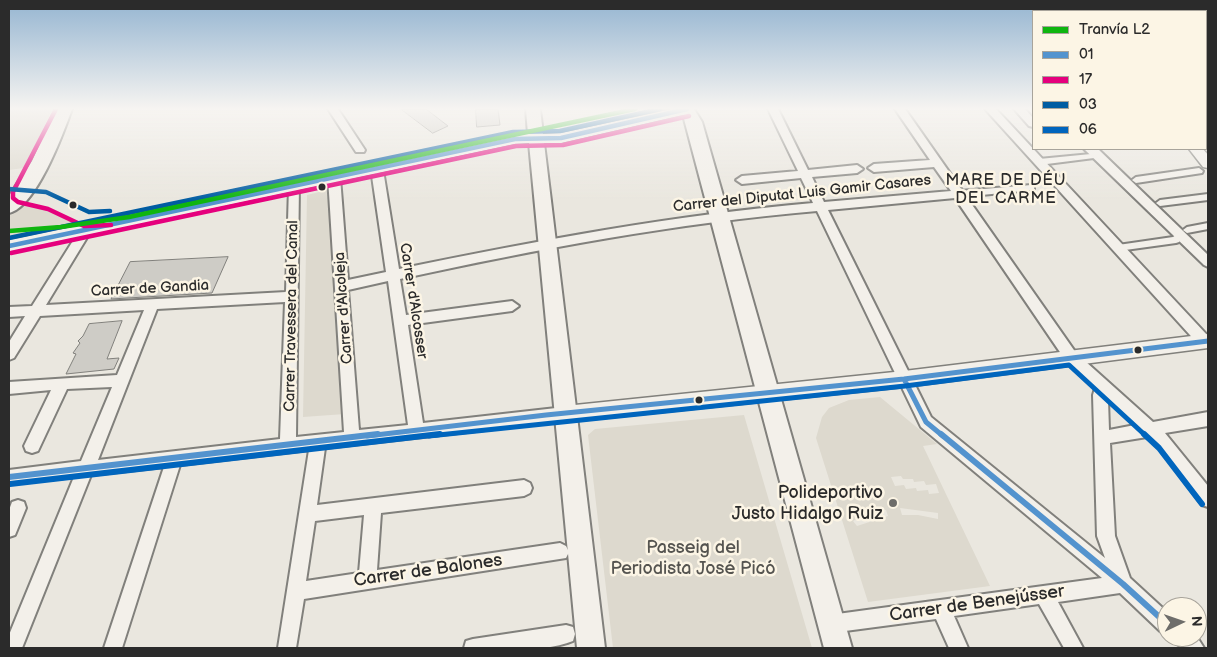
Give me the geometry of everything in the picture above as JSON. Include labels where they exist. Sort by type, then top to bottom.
[{"type":"main road","points":[[12,199],[50,140]]},
{"type":"main road","points":[[9,246],[512,140]]},
{"type":"main road","points":[[537,140],[546,244],[591,648]]},
{"type":"main road","points":[[699,140],[838,648]]},
{"type":"street","points":[[353,140],[360,150]]},
{"type":"street","points":[[787,140],[926,422],[1123,584],[1157,615]]},
{"type":"street","points":[[921,140],[1071,357],[1165,444],[1208,499]]},
{"type":"street","points":[[1018,140],[1206,341]]},
{"type":"street","points":[[1136,180],[1204,167],[1196,150]]},
{"type":"street","points":[[1039,162],[1091,152],[1184,232],[1208,262]]},
{"type":"street","points":[[874,168],[937,163]]},
{"type":"street","points":[[742,180],[857,169]]},
{"type":"street","name":"Carrer d'Alcosser","points":[[378,176],[389,260],[394,275],[417,432]]},
{"type":"street","name":"Carrer d'Alcoleja","points":[[334,177],[352,439]]},
{"type":"street","name":"Carrer Travessera del Canal","points":[[288,446],[294,186]]},
{"type":"street","name":"Carrer del Diputat Luis Gamir Casares","points":[[342,286],[546,244],[719,217],[820,206],[1031,188]]},
{"type":"street","points":[[1160,203],[1208,197]]},
{"type":"street","points":[[1118,248],[1176,240],[1184,232],[1208,226]]},
{"type":"street","points":[[9,354],[84,231]]},
{"type":"street","name":"Carrer de Gandia","points":[[9,312],[152,306],[292,297]]},
{"type":"street","points":[[13,648],[152,306]]},
{"type":"street","points":[[401,321],[512,306]]},
{"type":"street","points":[[9,477],[768,391],[904,379],[1206,341]]},
{"type":"street","points":[[9,388],[62,383],[120,381]]},
{"type":"street","points":[[32,446],[62,383]]},
{"type":"street","points":[[1103,386],[1100,395],[1106,536],[1123,584]]},
{"type":"street","points":[[1102,438],[1208,419]]},
{"type":"street","points":[[287,648],[318,443]]},
{"type":"street","points":[[113,648],[174,459]]},
{"type":"street","points":[[307,514],[524,488]]},
{"type":"street","points":[[367,581],[373,506]]},
{"type":"street","points":[[9,529],[18,508]]},
{"type":"street","name":"Carrer de Balones","points":[[296,591],[560,552]]},
{"type":"street","name":"Carrer de Benejússer","points":[[830,624],[1123,584]]},
{"type":"street","points":[[1044,595],[1074,648]]},
{"type":"street","points":[[941,609],[959,648]]},
{"type":"street","points":[[473,648],[566,634]]},
{"type":"shaded area","points":[[9,140],[38,140],[24,168],[9,170]]},
{"type":"shaded area","points":[[327,190],[345,414],[303,417],[307,195]]},
{"type":"shaded area","points":[[41,205],[82,227],[9,242],[9,216],[20,206]]},
{"type":"shaded area","name":"Polideportivo Justo Hidalgo Ruiz","points":[[880,397],[937,444],[923,446],[990,586],[868,602],[816,438],[822,417],[829,408],[849,400]],"holes":[[[901,476],[903,479],[913,479],[914,482],[924,481],[926,485],[936,484],[939,493],[929,494],[928,490],[917,491],[916,488],[906,489],[904,485],[895,486],[891,477]],[[900,508],[938,513],[938,519],[918,515],[902,515]],[[886,510],[888,516],[857,526],[853,521],[866,514]]]},
{"type":"shaded area","name":"Passeig del Periodista José Picó","points":[[744,415],[812,648],[613,648],[588,435],[595,429]]},
{"type":"building","points":[[228,257],[212,293],[111,299],[130,262]]},
{"type":"building","points":[[122,321],[107,359],[119,358],[114,369],[66,374],[76,354],[73,353],[80,343],[78,341],[89,324]]},
{"type":"tram line","name":"L2","points":[[9,231],[61,227],[129,217],[491,140]]},
{"type":"transit line","name":"17","points":[[42,140],[13,192],[13,198],[18,202],[48,209],[84,226],[111,225]]},
{"type":"transit line","name":"03","points":[[9,238],[477,140]]},
{"type":"transit line","name":"01","points":[[9,246],[512,140]]},
{"type":"transit line","name":"17","points":[[11,253],[516,146],[563,145],[586,140]]},
{"type":"transit line","name":"03","points":[[9,189],[46,192],[89,212],[110,211]]},
{"type":"transit line","name":"01","points":[[9,477],[546,415],[904,379],[1208,341]]},
{"type":"transit line","name":"06","points":[[10,484],[547,422],[905,386],[1069,365],[1159,448],[1202,504]]},
{"type":"transit line","name":"01","points":[[904,379],[926,422],[1123,584],[1157,615]]},
{"type":"place","name":"Polideportivo Justo Hidalgo Ruiz","points":[[893,503]]},
{"type":"district","name":"MARE DE DÉU DEL CARME","points":[[1006,190]]}]
